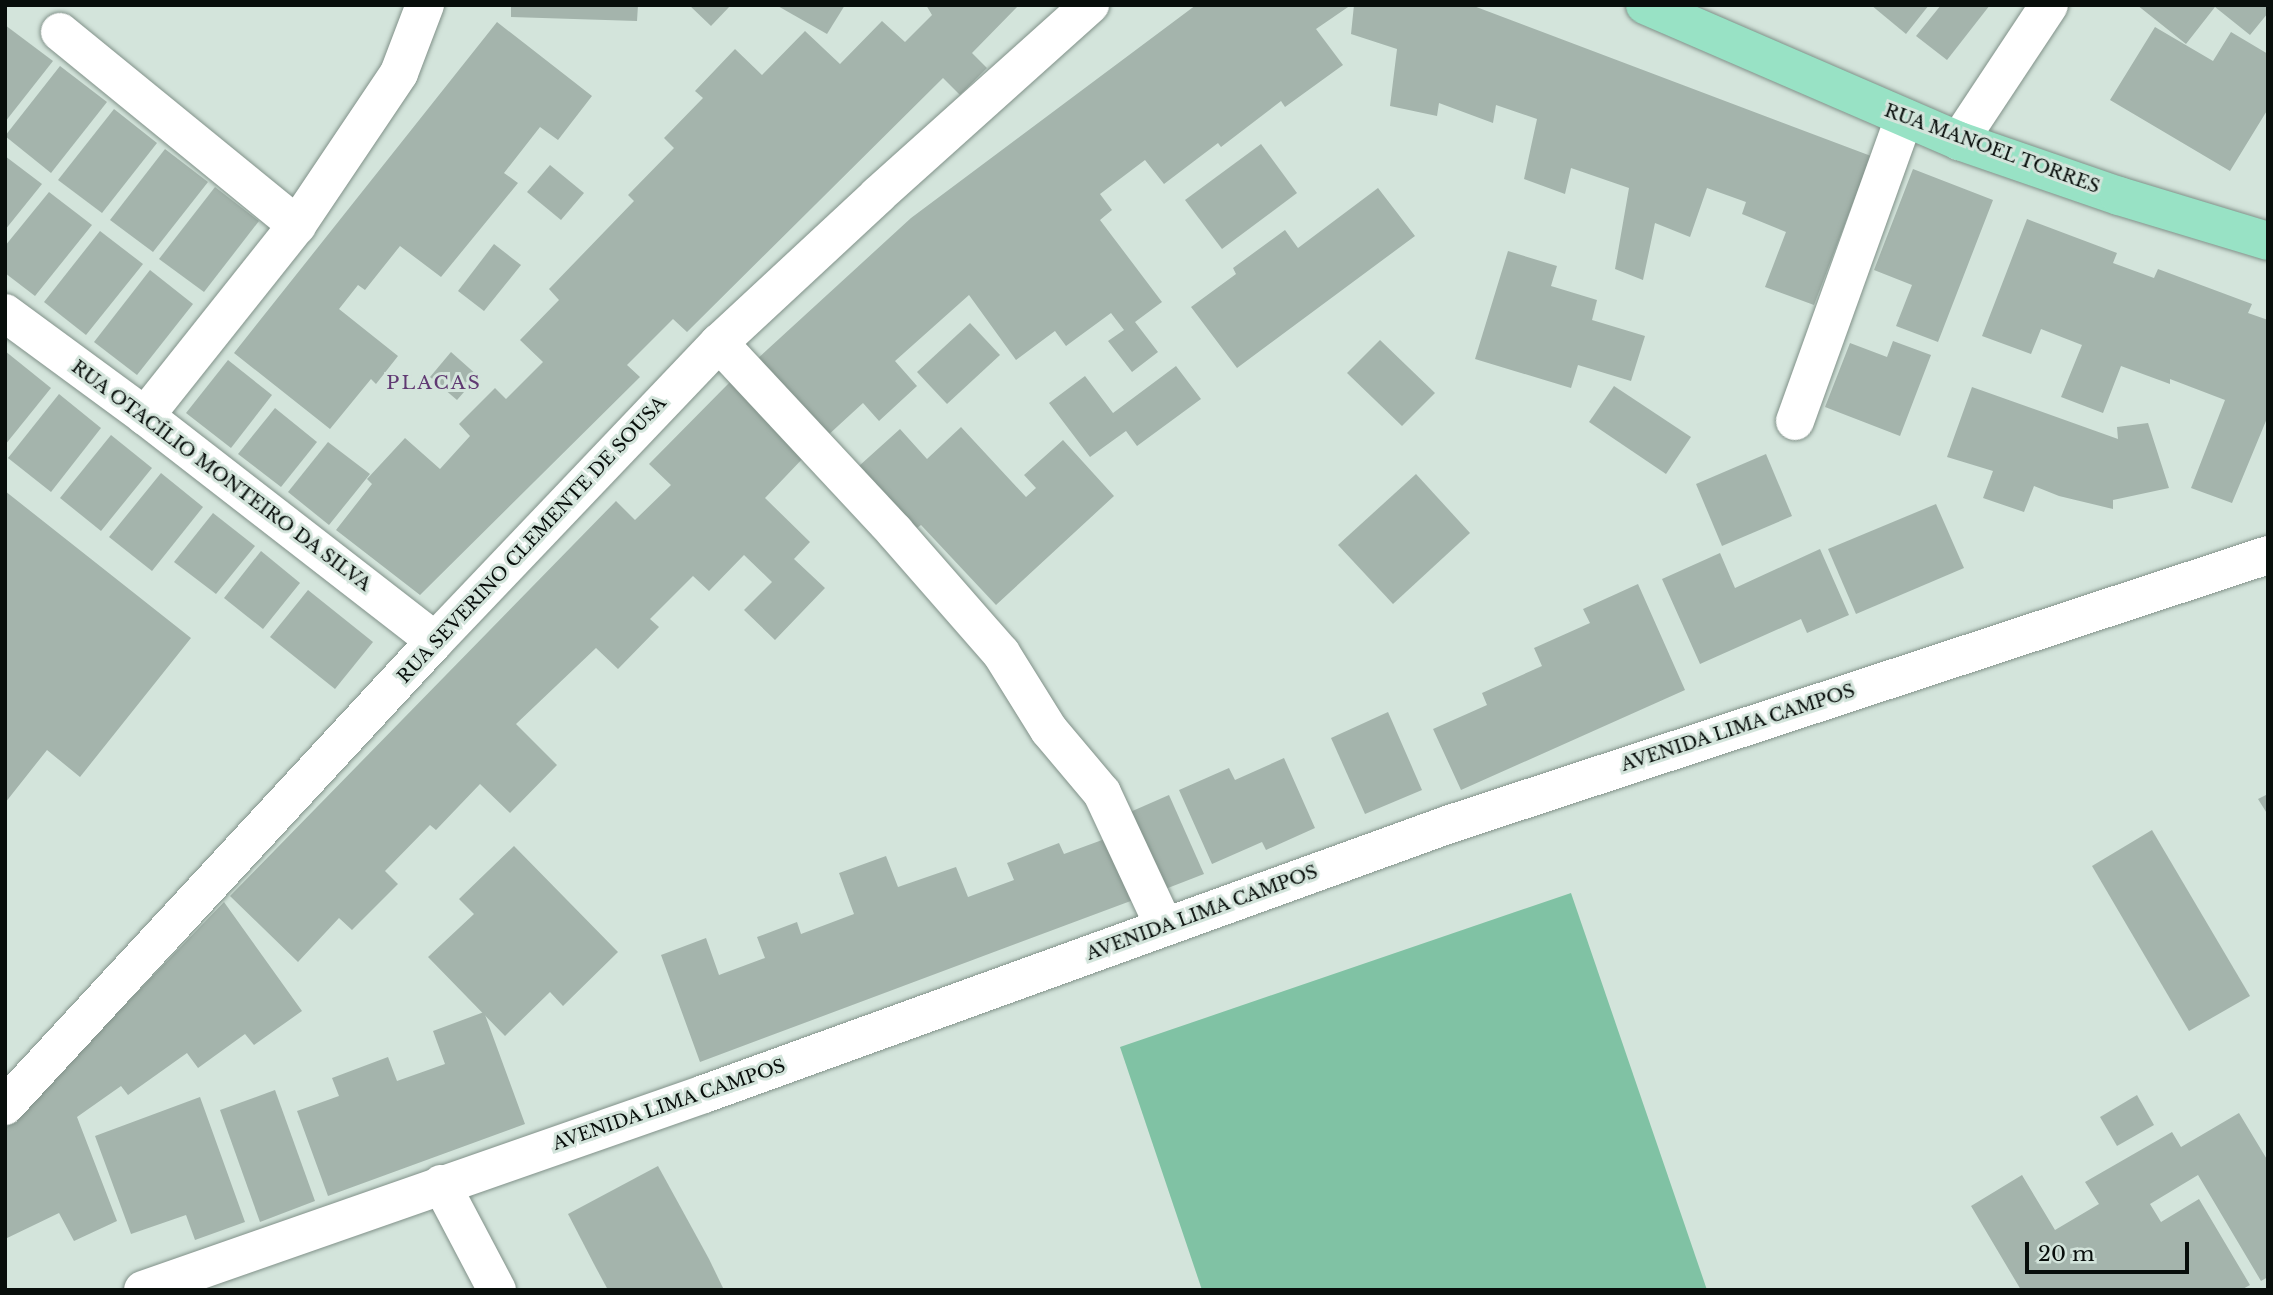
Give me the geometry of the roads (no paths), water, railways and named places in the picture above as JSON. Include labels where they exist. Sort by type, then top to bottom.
[{"type":"main road","name":"RUA MANOEL TORRES","points":[[1645,5],[1959,141],[2119,196],[2268,241]]},
{"type":"street","points":[[145,416],[297,225],[399,73],[425,5]]},
{"type":"street","name":"RUA SEVERINO CLEMENTE DE SOUSA","points":[[5,1106],[436,641],[719,343],[877,195],[1090,5]]},
{"type":"street","points":[[1959,141],[2049,5]]},
{"type":"street","points":[[60,32],[297,225]]},
{"type":"street","points":[[1795,421],[1904,118]]},
{"type":"street","name":"RUA OTACÍLIO MONTEIRO DA SILVA","points":[[5,313],[145,416],[436,641]]},
{"type":"street","points":[[719,343],[895,532],[1001,653],[1049,730],[1102,793],[1164,926]]},
{"type":"street","name":"AVENIDA LIMA CAMPOS","points":[[143,1290],[704,1094],[1463,820],[2268,555]]},
{"type":"street","points":[[441,1184],[497,1290]]},
{"type":"district","name":"PLACAS","points":[[434,383]]}]
